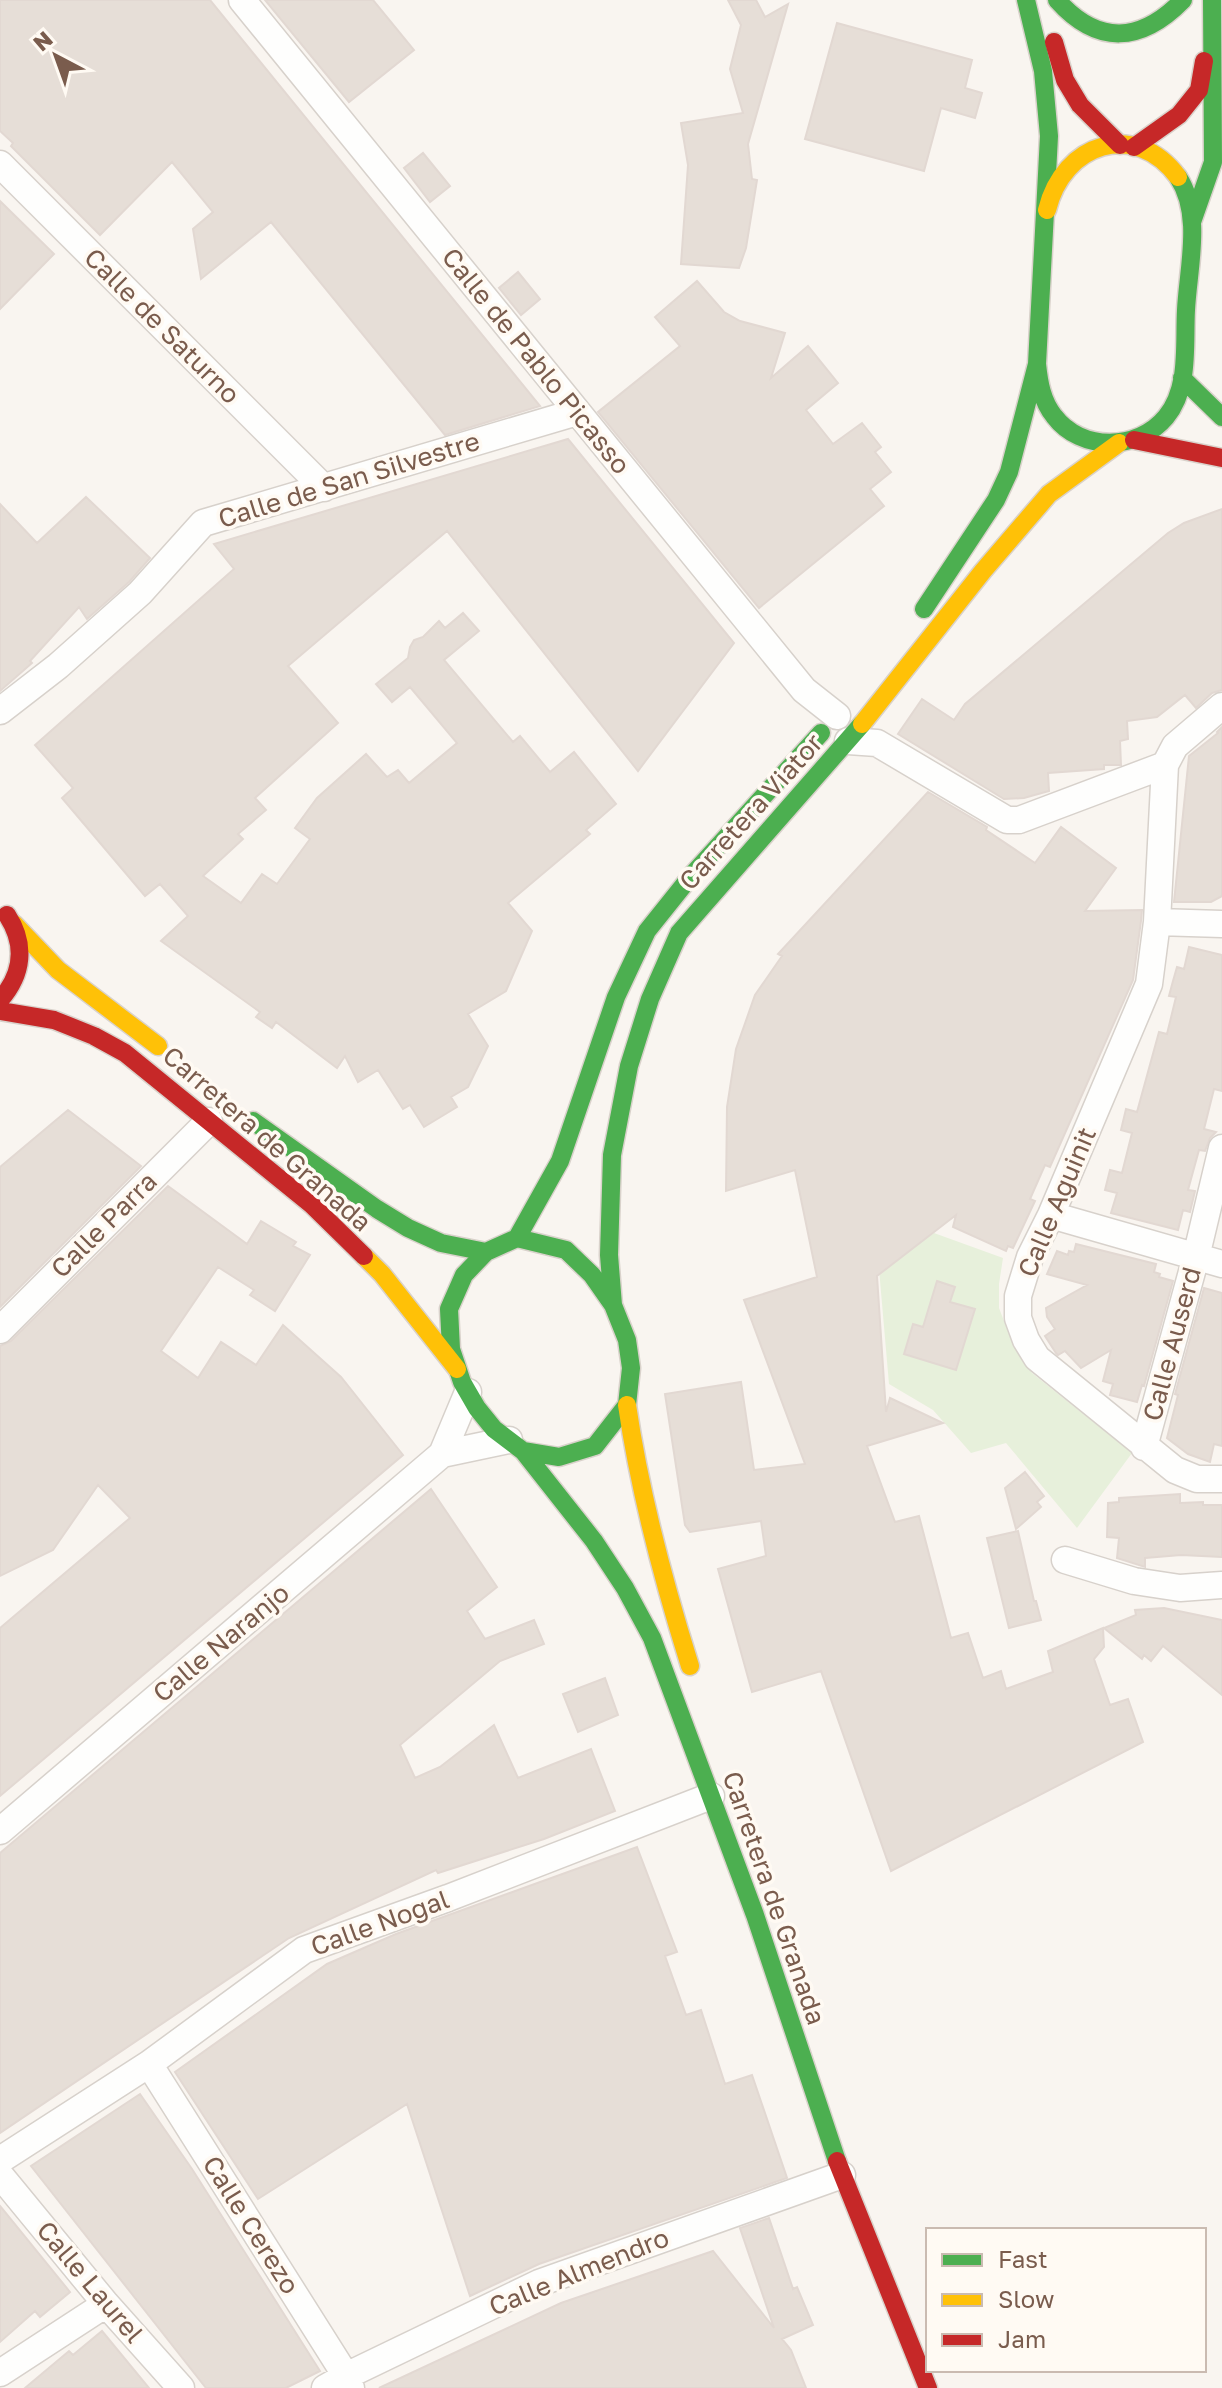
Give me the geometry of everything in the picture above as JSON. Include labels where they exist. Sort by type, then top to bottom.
[{"type":"main road","points":[[1026,0],[1044,84],[1049,136],[1037,364],[1042,396],[1059,423],[1087,440],[1102,443],[1126,441],[1222,458]]},
{"type":"main road","points":[[1036,0],[1050,27],[1065,80],[1080,105],[1127,146]]},
{"type":"main road","points":[[1057,0],[1088,28],[1113,32],[1140,30],[1164,18],[1183,0]]},
{"type":"main road","points":[[1127,146],[1179,115],[1199,90],[1212,5]]},
{"type":"main road","points":[[1191,224],[1213,162],[1212,5]]},
{"type":"main road","points":[[1047,210],[1053,187],[1067,167],[1094,149],[1127,146],[1157,155],[1170,165],[1187,192],[1191,224]]},
{"type":"main road","name":"Carretera Viator","points":[[613,1305],[609,1255],[612,1155],[629,1066],[650,999],[679,933],[848,741],[983,571],[1049,494],[1126,441],[1156,426],[1172,409],[1182,378],[1191,224]]},
{"type":"main road","points":[[912,624],[996,500],[1009,472],[1037,364]]},
{"type":"main road","points":[[1182,378],[1222,417]]},
{"type":"main road","name":"Carretera Viator","points":[[517,1238],[560,1161],[616,997],[647,931],[691,876],[841,711]]},
{"type":"main road","name":"Carretera de Granada","points":[[0,907],[58,970],[177,1061]]},
{"type":"main road","points":[[0,1000],[8,993],[18,973],[21,958],[14,924]]},
{"type":"main road","name":"Carretera de Granada","points":[[0,1011],[54,1020],[125,1053],[312,1205],[382,1274],[463,1381]]},
{"type":"main road","name":"Carretera de Granada","points":[[238,1109],[313,1165],[398,1222],[441,1243],[486,1252]]},
{"type":"main road","points":[[627,1405],[595,1446],[559,1457],[516,1446],[494,1429],[477,1408],[451,1349],[449,1309],[464,1275],[486,1252],[517,1238],[566,1250],[592,1275],[613,1305],[627,1340],[631,1368],[627,1405],[636,1473],[672,1610],[695,1680]]},
{"type":"main road","name":"Carretera de Granada","points":[[516,1446],[592,1539],[631,1596],[652,1638],[755,1915],[842,2175],[928,2388]]},
{"type":"main road","name":"Carretera de Granada","points":[[766,1892],[815,2038]]},
{"type":"main road","points":[[888,2241],[926,2345]]},
{"type":"street","name":"Calle de Pablo Picasso","points":[[242,0],[804,690],[841,711]]},
{"type":"street","name":"Calle de Saturno","points":[[0,164],[324,488]]},
{"type":"street","name":"Calle de San Silvestre","points":[[0,711],[58,666],[140,593],[203,523],[577,412]]},
{"type":"street","points":[[848,741],[877,743],[1007,820],[1019,820],[1165,765],[1175,746],[1222,706]]},
{"type":"street","name":"Calle Aguinit","points":[[1165,765],[1157,922],[1149,984],[1051,1215],[1030,1257],[1018,1296],[1018,1318],[1037,1358],[1144,1447],[1186,1475],[1197,1479],[1222,1479]]},
{"type":"street","points":[[1157,922],[1222,924]]},
{"type":"street","name":"Calle Parra","points":[[0,1330],[209,1121]]},
{"type":"street","name":"Calle Auserd","points":[[1144,1447],[1222,1148]]},
{"type":"street","points":[[1051,1215],[1222,1264]]},
{"type":"street","name":"Calle Naranjo","points":[[0,1831],[442,1454],[463,1381]]},
{"type":"street","name":"Calle Naranjo","points":[[442,1454],[516,1446]]},
{"type":"street","points":[[1065,1560],[1134,1581],[1180,1588],[1222,1585]]},
{"type":"street","name":"Calle Nogal","points":[[0,2160],[149,2064],[304,1950],[711,1796]]},
{"type":"street","name":"Calle Cerezo","points":[[149,2064],[341,2384]]},
{"type":"street","name":"Calle Laurel","points":[[0,2175],[106,2304],[181,2388]]},
{"type":"street","name":"Calle Almendro","points":[[341,2384],[539,2283],[842,2175]]},
{"type":"street","points":[[0,2373],[106,2304]]},
{"type":"green space","points":[[934,1233],[1003,1258],[999,1308],[1012,1342],[1032,1373],[1132,1453],[1077,1528],[1006,1443],[971,1453],[933,1410],[889,1384],[879,1269]]},
{"type":"building","points":[[0,0],[210,0],[540,406],[445,435],[271,222],[201,279],[193,229],[213,212],[172,162],[100,235],[11,146],[13,143],[0,131]]},
{"type":"building","points":[[265,0],[373,0],[414,50],[349,102]]},
{"type":"building","points":[[728,0],[756,0],[765,17],[788,4],[748,144],[752,179],[757,180],[746,248],[739,268],[681,264],[688,165],[681,123],[743,113],[730,69],[741,25]]},
{"type":"building","points":[[837,23],[972,60],[965,88],[982,93],[975,118],[941,108],[924,171],[805,139]]},
{"type":"building","points":[[423,153],[450,186],[430,202],[404,168]]},
{"type":"building","points":[[0,201],[54,254],[0,309]]},
{"type":"building","points":[[518,272],[540,299],[521,315],[499,288]]},
{"type":"building","points":[[697,281],[724,312],[740,321],[785,333],[771,378],[808,346],[838,383],[806,410],[833,444],[862,423],[881,447],[875,452],[891,472],[870,489],[884,506],[759,608],[598,412],[680,346],[655,317]]},
{"type":"building","points":[[568,439],[734,643],[638,771],[447,531],[288,666],[338,723],[255,798],[266,810],[238,834],[243,839],[203,876],[241,903],[262,874],[277,884],[310,839],[295,828],[317,798],[366,754],[387,777],[398,770],[409,783],[457,743],[410,687],[392,702],[376,684],[408,658],[414,640],[423,637],[439,621],[445,628],[463,613],[479,631],[444,660],[513,742],[520,736],[550,772],[574,752],[616,804],[586,830],[590,834],[508,903],[532,931],[506,991],[468,1014],[488,1046],[468,1087],[451,1097],[457,1107],[424,1127],[410,1105],[403,1109],[378,1070],[358,1082],[345,1056],[337,1068],[276,1022],[272,1028],[256,1017],[260,1012],[161,941],[188,916],[160,884],[145,896],[62,798],[73,788],[35,745],[234,569],[214,544]]},
{"type":"building","points":[[86,497],[150,558],[129,582],[87,619],[79,607],[30,661],[32,663],[0,691],[0,504],[37,543]]},
{"type":"building","points":[[1222,509],[1222,690],[1212,693],[1196,708],[1185,695],[1157,717],[1127,721],[1128,739],[1120,741],[1121,765],[1048,773],[1049,791],[1024,798],[1004,799],[898,734],[922,699],[954,720],[965,704],[1168,533],[1184,523]]},
{"type":"building","points":[[1222,727],[1222,896],[1211,902],[1174,902],[1189,756]]},
{"type":"building","points":[[928,792],[987,827],[986,830],[1035,863],[1061,827],[1116,868],[1085,911],[1142,910],[1141,921],[1133,980],[1050,1167],[1045,1165],[1030,1199],[1035,1201],[1013,1248],[1008,1246],[1006,1251],[953,1227],[956,1215],[877,1276],[886,1412],[890,1398],[943,1423],[867,1446],[895,1522],[919,1516],[951,1638],[968,1633],[983,1678],[1001,1671],[1006,1689],[1053,1672],[1048,1651],[1103,1628],[1104,1647],[1094,1659],[1110,1705],[1128,1699],[1143,1742],[891,1871],[821,1671],[752,1692],[718,1569],[766,1556],[761,1521],[690,1532],[685,1525],[665,1394],[741,1382],[754,1470],[805,1464],[744,1300],[817,1277],[795,1170],[726,1191],[727,1107],[736,1049],[755,995],[782,956],[778,954]]},
{"type":"building","points":[[1189,947],[1222,955],[1222,1091],[1214,1089],[1204,1129],[1216,1132],[1205,1151],[1199,1150],[1188,1190],[1195,1191],[1190,1212],[1183,1210],[1178,1230],[1111,1213],[1117,1193],[1105,1190],[1110,1170],[1122,1173],[1132,1133],[1121,1130],[1126,1109],[1137,1112],[1159,1032],[1167,1034],[1176,997],[1169,996],[1177,967],[1184,969]]},
{"type":"building","points":[[68,1110],[141,1166],[0,1307],[0,1167]]},
{"type":"building","points":[[168,1186],[247,1244],[261,1221],[296,1242],[293,1246],[310,1255],[275,1311],[250,1295],[254,1290],[218,1267],[161,1351],[198,1378],[221,1342],[256,1365],[283,1325],[341,1377],[403,1455],[0,1796],[0,1628],[130,1518],[98,1485],[53,1550],[0,1576],[0,1346],[11,1341]]},
{"type":"building","points":[[1076,1244],[1156,1264],[1154,1272],[1160,1274],[1159,1277],[1173,1281],[1137,1402],[1110,1395],[1113,1384],[1103,1381],[1111,1350],[1081,1368],[1065,1351],[1058,1355],[1045,1336],[1055,1329],[1047,1317],[1046,1308],[1087,1285],[1047,1274],[1057,1251],[1068,1255],[1069,1251],[1074,1252]]},
{"type":"building","points":[[937,1281],[955,1287],[950,1302],[975,1309],[956,1370],[904,1354],[913,1324],[923,1327]]},
{"type":"building","points":[[1204,1288],[1222,1293],[1222,1446],[1214,1444],[1210,1462],[1188,1454],[1167,1438],[1178,1395],[1175,1394]]},
{"type":"building","points":[[1025,1472],[1044,1496],[1037,1502],[1041,1507],[1016,1529],[1005,1488]]},
{"type":"building","points":[[431,1489],[497,1587],[467,1611],[485,1639],[534,1620],[544,1644],[500,1661],[400,1745],[415,1778],[440,1767],[494,1725],[518,1778],[591,1749],[615,1811],[544,1839],[438,1873],[436,1870],[289,1938],[0,2133],[0,1853]]},
{"type":"building","points":[[1180,1494],[1180,1503],[1222,1505],[1222,1557],[1181,1555],[1145,1558],[1145,1567],[1117,1558],[1119,1538],[1107,1537],[1108,1503],[1119,1502],[1119,1498]]},
{"type":"building","points":[[1018,1531],[1041,1620],[1009,1628],[987,1538]]},
{"type":"building","points":[[1164,1608],[1222,1620],[1222,1695],[1163,1646],[1151,1661],[1144,1655],[1142,1659],[1104,1628],[1136,1615],[1135,1610]]},
{"type":"building","points":[[605,1678],[618,1715],[578,1732],[563,1694]]},
{"type":"building","points":[[637,1847],[677,1952],[665,1956],[686,2015],[701,2010],[725,2084],[752,2075],[787,2178],[539,2264],[470,2296],[407,2104],[258,2199],[175,2072],[327,1964],[396,1934]]},
{"type":"building","points":[[140,2094],[192,2169],[320,2371],[286,2388],[206,2388],[31,2166]]},
{"type":"building","points":[[0,2206],[70,2292],[40,2317],[35,2311],[0,2342]]},
{"type":"building","points":[[769,2218],[793,2289],[797,2287],[813,2325],[782,2339],[791,2350],[806,2388],[379,2388],[561,2303],[713,2251],[774,2328],[740,2228]]},
{"type":"building","points":[[102,2331],[149,2388],[25,2388],[69,2351],[73,2355]]},
{"type":"traffic: fast","points":[[1026,0],[1043,71],[1049,136],[1037,364],[1042,392],[1050,410],[1065,428],[1079,436],[1110,443],[1140,436],[1166,417],[1179,393],[1184,366],[1192,225],[1186,192],[1178,177]]},
{"type":"traffic: fast","points":[[1057,0],[1088,25],[1104,32],[1120,33],[1151,25],[1183,0]]},
{"type":"traffic: fast","points":[[1192,222],[1213,162],[1212,0]]},
{"type":"traffic: fast","points":[[924,609],[996,500],[1009,472],[1037,364]]},
{"type":"traffic: fast","points":[[1182,378],[1222,417]]},
{"type":"traffic: fast","points":[[613,1305],[609,1255],[612,1155],[629,1066],[650,999],[679,933],[862,724]]},
{"type":"traffic: fast","points":[[517,1238],[560,1161],[616,997],[647,931],[691,876],[821,733]]},
{"type":"traffic: fast","points":[[253,1121],[408,1228],[441,1243],[486,1252]]},
{"type":"traffic: fast","points":[[517,1238],[566,1250],[592,1275],[613,1305],[627,1340],[631,1368],[627,1405],[595,1446],[559,1457],[523,1451],[494,1429],[462,1382],[451,1349],[449,1309],[464,1275],[486,1252],[517,1238]]},
{"type":"traffic: fast","points":[[523,1451],[594,1541],[625,1588],[652,1638],[755,1915],[837,2161]]},
{"type":"traffic: slow","points":[[1047,210],[1055,187],[1068,168],[1084,155],[1102,147],[1122,144],[1142,148],[1161,159],[1178,177]]},
{"type":"traffic: slow","points":[[862,724],[983,571],[1049,494],[1119,443]]},
{"type":"traffic: slow","points":[[14,924],[58,970],[158,1046]]},
{"type":"traffic: slow","points":[[364,1256],[382,1274],[457,1369]]},
{"type":"traffic: slow","points":[[627,1405],[653,1537],[690,1666]]},
{"type":"traffic: jam","points":[[1054,42],[1065,80],[1080,105],[1120,145]]},
{"type":"traffic: jam","points":[[1134,147],[1179,115],[1199,90],[1204,61]]},
{"type":"traffic: jam","points":[[1134,440],[1222,458]]},
{"type":"traffic: jam","points":[[0,1000],[13,980],[19,959],[17,937],[7,915]]},
{"type":"traffic: jam","points":[[0,1011],[54,1020],[125,1053],[312,1205],[364,1256]]},
{"type":"traffic: jam","points":[[837,2161],[928,2388]]}]
